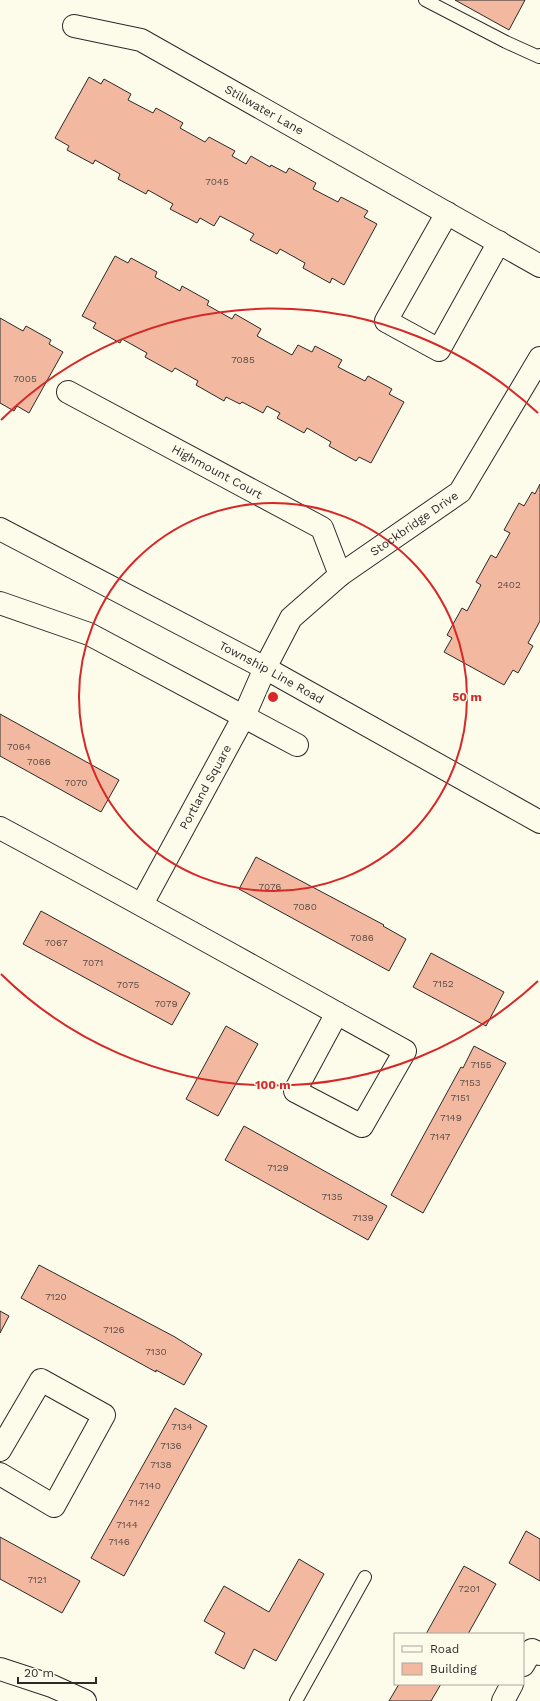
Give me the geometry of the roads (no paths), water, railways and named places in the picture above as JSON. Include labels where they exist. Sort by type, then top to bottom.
[{"type":"street","name":"Stillwater Lane","points":[[74,26],[141,40],[540,266]]},
{"type":"street","points":[[447,213],[386,321],[439,350],[499,242]]},
{"type":"street","name":"Stockbridge Drive","points":[[265,668],[291,618],[340,574],[460,492],[540,358]]},
{"type":"street","name":"Highmount Court","points":[[68,392],[322,528],[340,574]]},
{"type":"street","name":"Township Line Road","points":[[0,530],[265,668],[540,822]]},
{"type":"street","points":[[0,603],[89,634],[297,745]]},
{"type":"street","name":"Portland Square","points":[[142,904],[244,716],[265,668]]},
{"type":"street","points":[[0,828],[142,904],[405,1051],[362,1126],[295,1091],[337,1013]]},
{"type":"street","points":[[0,1450],[41,1380],[104,1415],[54,1506],[0,1474]]},
{"type":"street","points":[[524,1663],[532,1650],[540,1654]]},
{"type":"street","points":[[0,1669],[52,1686],[85,1701]]},
{"type":"street","points":[[503,1701],[511,1685]]},
{"type":"lane","points":[[425,0],[506,42],[539,57],[540,55]]},
{"type":"lane","points":[[296,1701],[365,1577]]}]
